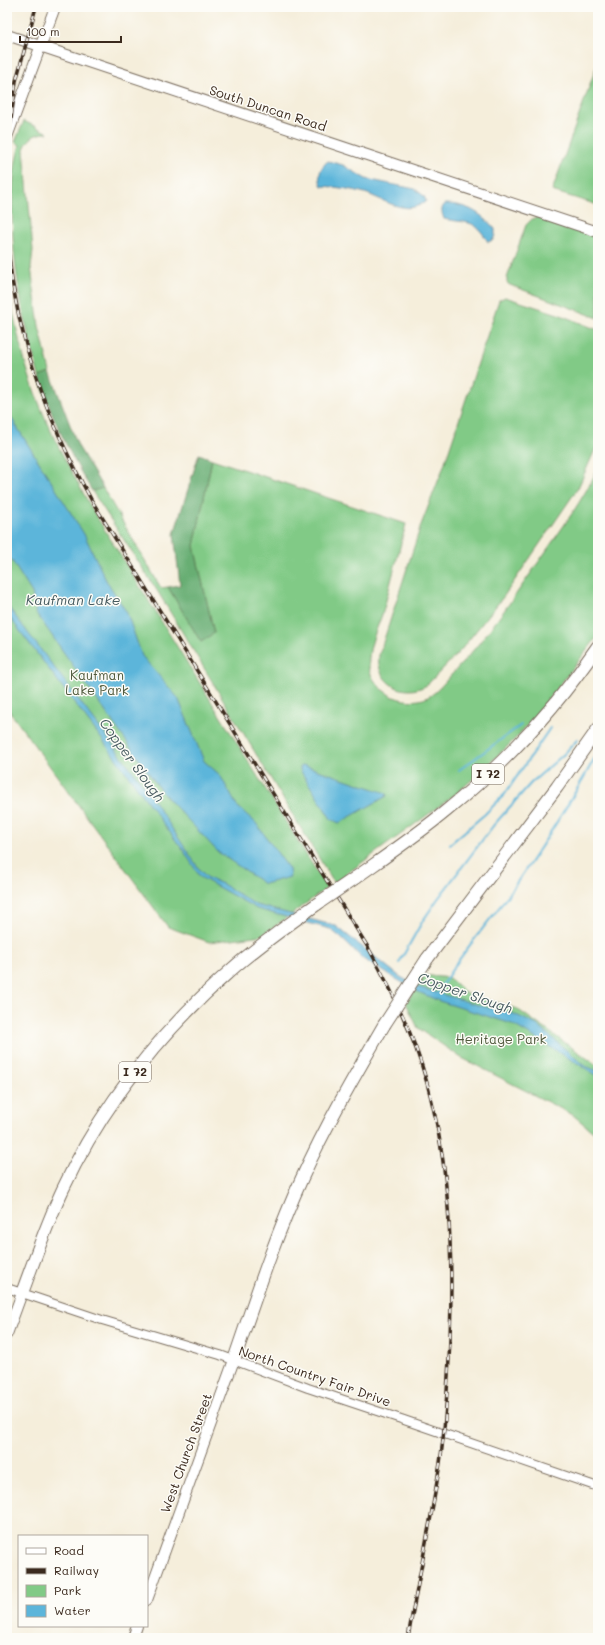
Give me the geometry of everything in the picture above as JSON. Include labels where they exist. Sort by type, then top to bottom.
[{"type":"highway","name":"I 72","points":[[22,1293],[49,1220],[76,1163],[105,1114],[141,1064],[186,1013],[217,982],[258,948],[446,811],[498,765],[546,714],[598,646]]},
{"type":"highway","points":[[234,1360],[271,1254],[302,1178],[340,1100],[384,1025],[427,959],[557,787],[598,729]]},
{"type":"main road","points":[[7,137],[55,7]]},
{"type":"main road","name":"South Duncan Road","points":[[7,35],[598,232]]},
{"type":"main road","points":[[7,1334],[22,1293]]},
{"type":"main road","name":"West Church Street","points":[[148,1597],[234,1360]]},
{"type":"main road","points":[[133,1638],[137,1627]]},
{"type":"street","name":"North Country Fair Drive","points":[[7,1288],[102,1320],[234,1360],[308,1388],[598,1487]]},
{"type":"green space","points":[[598,62],[598,205],[552,191]]},
{"type":"green space","points":[[24,121],[48,133],[33,136],[28,141],[24,149],[33,250],[31,267],[39,326],[50,372],[39,376],[22,307],[13,237],[13,184],[20,145],[15,142]]},
{"type":"green space","points":[[539,217],[598,236],[598,318],[507,283],[507,278],[526,225],[532,219]]},
{"type":"green space","name":"Kaufman Lake Park","points":[[7,281],[25,362],[35,393],[52,434],[93,511],[327,888],[263,935],[209,942],[168,927],[7,708]]},
{"type":"green space","points":[[505,297],[558,314],[598,330],[598,443],[578,488],[504,596],[460,651],[427,685],[418,689],[400,689],[386,680],[381,673],[379,655],[421,525],[442,471],[499,300]]},
{"type":"green space","points":[[50,372],[78,446],[103,488],[92,491],[76,464],[62,435],[49,406],[39,376]]},
{"type":"green space","points":[[199,454],[212,459],[194,546],[214,633],[201,642],[168,587],[180,585],[174,534]]},
{"type":"green space","points":[[212,459],[406,524],[383,612],[371,646],[369,667],[371,675],[380,687],[387,693],[404,700],[414,701],[428,697],[442,686],[478,645],[511,602],[565,525],[598,468],[598,636],[542,708],[518,736],[484,769],[457,793],[334,883],[158,592],[92,491],[103,488],[161,588],[168,587],[201,642],[214,633],[194,546]]},
{"type":"green space","name":"Heritage Park","points":[[424,975],[449,978],[466,993],[517,1009],[598,1066],[598,1136],[573,1115],[460,1057],[418,1028],[406,1003]]},
{"type":"water","points":[[328,161],[343,165],[366,179],[415,189],[424,196],[426,201],[419,206],[396,206],[365,193],[344,188],[322,186],[320,183],[320,172]]},
{"type":"water","points":[[445,204],[453,204],[467,208],[479,214],[495,229],[493,240],[488,242],[475,225],[444,219],[442,209]]},
{"type":"water","name":"Kaufman Lake","points":[[7,411],[84,534],[106,580],[127,613],[142,656],[178,698],[204,761],[220,775],[237,806],[256,823],[289,869],[290,877],[264,884],[218,852],[162,792],[36,613],[32,593],[7,553]]},
{"type":"water","points":[[7,605],[144,786],[199,869],[208,878],[223,884],[256,905],[336,926],[399,976],[418,987],[485,1007],[512,1013],[537,1025],[585,1066],[598,1071],[598,1076],[512,1024],[439,1001],[416,991],[363,959],[330,929],[257,909],[200,877],[185,853],[95,730],[7,614]]},
{"type":"water","points":[[303,765],[386,793],[387,796],[339,823],[331,819],[300,770],[300,767]]},
{"type":"waterway","points":[[459,770],[521,725]]},
{"type":"waterway","points":[[450,844],[485,814],[505,794],[550,728]]},
{"type":"waterway","points":[[399,963],[422,922],[437,900],[493,826],[531,783],[564,754],[578,739]]},
{"type":"waterway","name":"Copper Slough","points":[[437,994],[459,959],[501,905],[539,850],[575,793],[597,754]]},
{"type":"railway","points":[[7,150],[16,81],[36,7]]},
{"type":"railway","points":[[7,240],[11,276],[25,343],[47,407],[75,469],[92,501],[369,949],[402,1014],[422,1065],[435,1114],[445,1178],[450,1243],[451,1308],[448,1386],[442,1448],[433,1507],[408,1638]]}]
